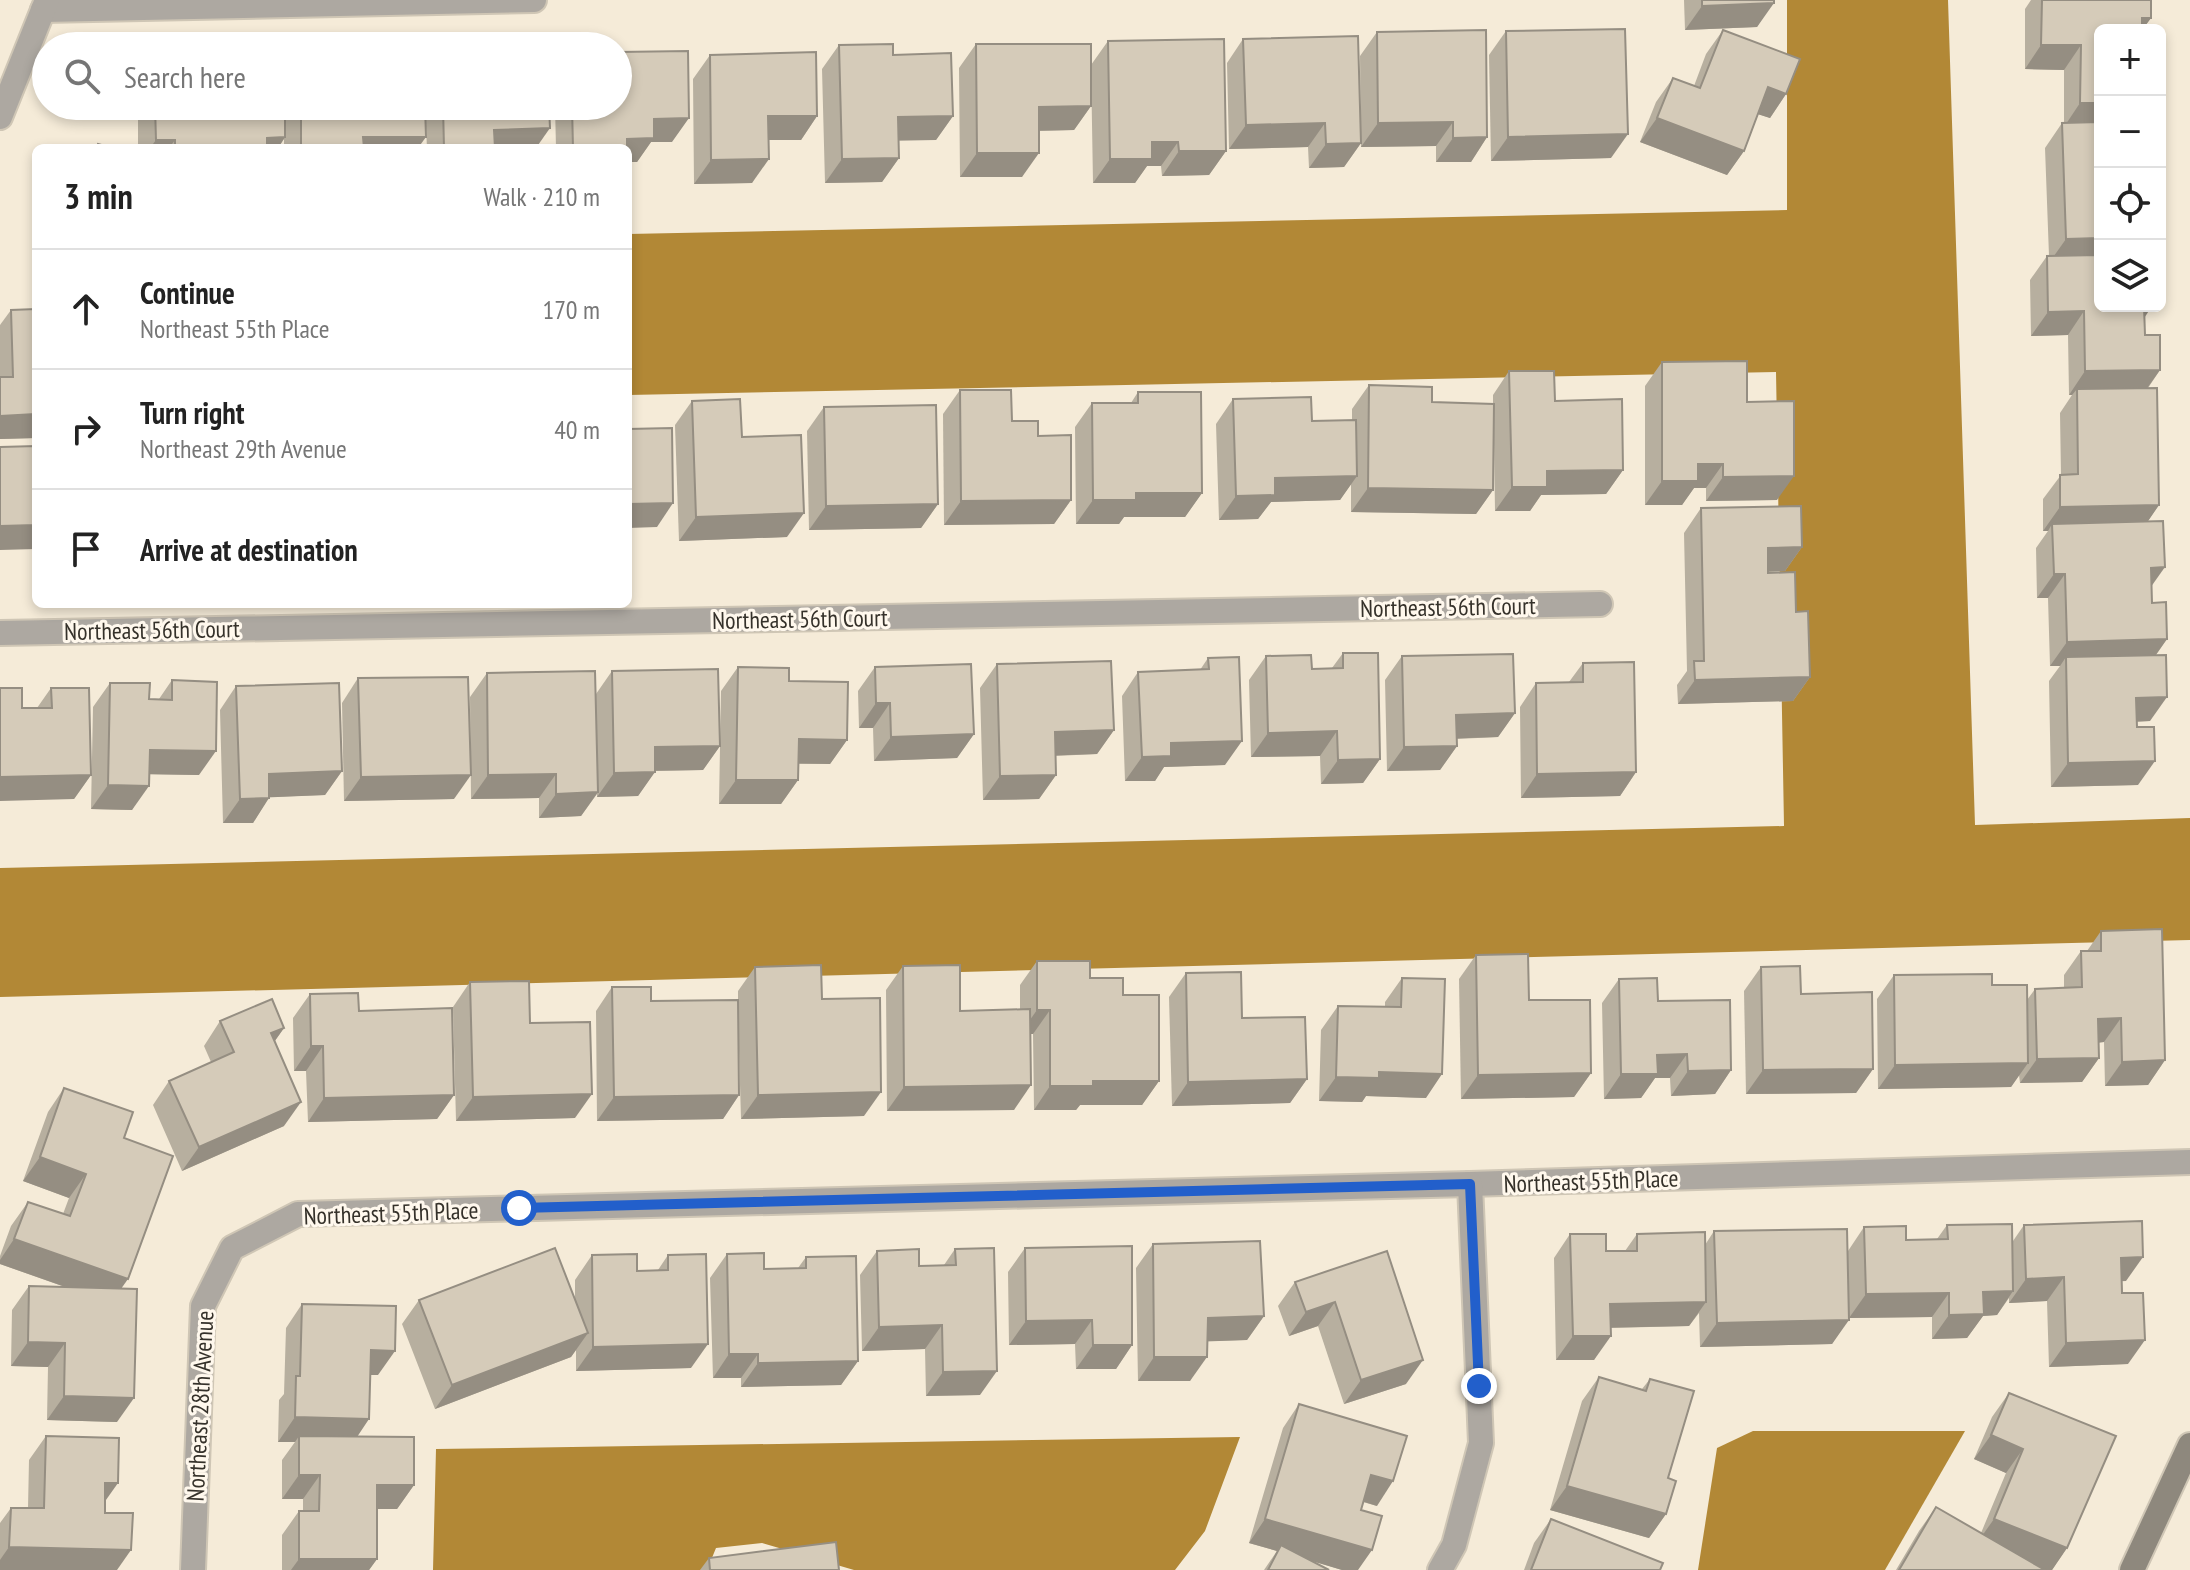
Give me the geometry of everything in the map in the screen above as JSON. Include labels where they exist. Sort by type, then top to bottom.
[{"type":"street","points":[[34,32],[45,5],[534,0]]},
{"type":"street","points":[[0,117],[32,37]]},
{"type":"street","name":"Northeast 56th Court","points":[[0,633],[1600,604]]},
{"type":"street","name":"Northeast 55th Place","points":[[232,1248],[298,1214],[2190,1162]]},
{"type":"street","points":[[1440,1570],[1454,1545],[1481,1443],[1470,1184]]},
{"type":"street","name":"Northeast 28th Avenue","points":[[193,1570],[203,1306],[232,1248]]},
{"type":"street","points":[[2132,1570],[2190,1445]]},
{"type":"shaded area","points":[[1787,0],[1948,0],[1975,825],[2190,818],[2190,940],[0,997],[0,868],[1784,826],[1776,372],[632,395],[632,234],[1787,210]]},
{"type":"shaded area","points":[[1753,1431],[1965,1431],[1885,1570],[1698,1570],[1717,1448]]},
{"type":"shaded area","points":[[1240,1437],[1205,1531],[1175,1570],[854,1570],[762,1543],[716,1548],[707,1570],[433,1570],[436,1449]]},
{"type":"building","points":[[1702,0],[1774,0],[1774,3],[1702,6]]},
{"type":"building","points":[[2042,0],[2151,0],[2151,18],[2142,18],[2142,24],[2094,24],[2094,103],[2080,103],[2081,45],[2041,45]]},
{"type":"building","points":[[1625,29],[1628,134],[1508,137],[1506,31]]},
{"type":"building","points":[[1486,30],[1487,137],[1453,138],[1453,122],[1378,123],[1377,32]]},
{"type":"building","points":[[1723,30],[1800,59],[1786,94],[1768,87],[1744,151],[1657,118],[1673,78],[1700,88]]},
{"type":"building","points":[[1358,36],[1361,143],[1326,144],[1325,123],[1246,125],[1243,39]]},
{"type":"building","points":[[1224,39],[1226,151],[1179,151],[1178,142],[1152,142],[1152,159],[1110,159],[1108,41]]},
{"type":"building","points":[[893,44],[893,55],[951,53],[953,116],[898,117],[899,158],[842,159],[839,45]]},
{"type":"building","points":[[976,44],[1091,44],[1091,106],[1039,107],[1039,153],[977,153]]},
{"type":"building","points":[[688,51],[689,118],[654,119],[654,138],[627,139],[627,144],[573,144],[572,120],[632,120],[632,52]]},
{"type":"building","points":[[816,52],[817,116],[768,116],[769,159],[711,160],[710,55]]},
{"type":"building","points":[[155,120],[285,120],[285,137],[267,138],[267,144],[175,144],[175,140],[156,140]]},
{"type":"building","points":[[301,120],[425,120],[426,137],[363,137],[364,144],[301,144]]},
{"type":"building","points":[[443,120],[550,120],[550,128],[494,130],[495,144],[444,144]]},
{"type":"building","points":[[2094,122],[2094,238],[2066,239],[2062,123]]},
{"type":"building","points":[[2094,255],[2094,312],[2144,312],[2145,335],[2160,335],[2160,370],[2085,371],[2084,311],[2048,312],[2047,256]]},
{"type":"building","points":[[32,309],[32,414],[0,416],[0,377],[13,377],[11,310]]},
{"type":"building","points":[[1747,361],[1747,402],[1794,401],[1794,476],[1723,477],[1723,464],[1698,464],[1698,481],[1662,481],[1662,362]]},
{"type":"building","points":[[1509,371],[1554,371],[1555,401],[1622,399],[1623,470],[1547,471],[1547,487],[1512,487]]},
{"type":"building","points":[[1369,385],[1432,387],[1432,402],[1494,404],[1493,490],[1368,488]]},
{"type":"building","points":[[2157,388],[2159,505],[2060,507],[2060,475],[2078,474],[2077,389]]},
{"type":"building","points":[[960,390],[1011,390],[1012,421],[1038,421],[1038,436],[1071,435],[1071,500],[961,501]]},
{"type":"building","points":[[1138,392],[1201,392],[1202,493],[1136,493],[1136,500],[1093,500],[1092,403],[1138,403]]},
{"type":"building","points":[[1311,397],[1312,421],[1356,420],[1357,476],[1275,478],[1275,495],[1236,496],[1233,399]]},
{"type":"building","points":[[740,399],[742,437],[801,435],[804,513],[696,517],[692,401]]},
{"type":"building","points":[[936,405],[938,504],[826,506],[824,407]]},
{"type":"building","points":[[672,428],[673,503],[632,504],[632,429]]},
{"type":"building","points":[[32,446],[32,525],[0,526],[0,447]]},
{"type":"building","points":[[1801,506],[1802,547],[1768,548],[1768,573],[1795,572],[1796,612],[1808,611],[1810,677],[1695,680],[1694,661],[1704,661],[1701,508]]},
{"type":"building","points":[[2163,521],[2165,567],[2151,568],[2152,603],[2166,602],[2167,639],[2067,642],[2065,574],[2054,574],[2052,524]]},
{"type":"building","points":[[1343,653],[1378,653],[1380,759],[1338,760],[1337,731],[1268,733],[1266,656],[1311,655],[1312,669],[1343,668]]},
{"type":"building","points":[[1513,654],[1515,713],[1456,715],[1457,746],[1404,747],[1402,656]]},
{"type":"building","points":[[2166,655],[2167,697],[2136,698],[2137,727],[2154,727],[2155,761],[2068,763],[2066,657]]},
{"type":"building","points":[[1239,657],[1242,741],[1171,743],[1171,756],[1142,757],[1138,672],[1209,669],[1208,658]]},
{"type":"building","points":[[1111,661],[1114,730],[1055,732],[1056,775],[1000,776],[997,664]]},
{"type":"building","points":[[1634,662],[1636,772],[1537,774],[1536,683],[1583,682],[1583,663]]},
{"type":"building","points":[[971,664],[974,734],[891,737],[890,703],[876,703],[875,667]]},
{"type":"building","points":[[738,667],[789,668],[789,681],[848,682],[847,740],[799,739],[798,780],[736,780]]},
{"type":"building","points":[[718,669],[720,746],[655,747],[655,772],[614,773],[612,671]]},
{"type":"building","points":[[595,671],[598,792],[556,794],[556,774],[488,775],[487,673]]},
{"type":"building","points":[[468,677],[471,775],[361,777],[358,678]]},
{"type":"building","points":[[172,680],[217,682],[216,751],[150,750],[149,786],[108,785],[110,683],[150,683],[149,699],[172,700]]},
{"type":"building","points":[[339,683],[342,771],[269,774],[269,798],[240,799],[236,686]]},
{"type":"building","points":[[0,688],[22,688],[22,708],[52,708],[51,688],[89,688],[91,775],[0,777]]},
{"type":"building","points":[[2162,929],[2165,1060],[2122,1062],[2121,1018],[2098,1019],[2099,1058],[2037,1059],[2035,989],[2082,987],[2081,951],[2101,951],[2101,931]]},
{"type":"building","points":[[1528,954],[1529,1000],[1590,1000],[1591,1073],[1478,1075],[1476,955]]},
{"type":"building","points":[[1037,961],[1090,961],[1090,978],[1123,978],[1123,995],[1159,995],[1159,1081],[1093,1081],[1093,1086],[1050,1086],[1050,1010],[1037,1010]]},
{"type":"building","points":[[821,965],[822,999],[880,998],[881,1092],[758,1095],[755,967]]},
{"type":"building","points":[[960,965],[960,1011],[1030,1009],[1031,1085],[904,1087],[903,966]]},
{"type":"building","points":[[1800,966],[1801,994],[1872,992],[1873,1069],[1763,1070],[1761,967]]},
{"type":"building","points":[[1241,972],[1242,1018],[1305,1017],[1307,1079],[1188,1082],[1186,973]]},
{"type":"building","points":[[1992,974],[1992,985],[2027,985],[2028,1063],[1895,1065],[1894,975]]},
{"type":"building","points":[[1402,978],[1445,979],[1442,1074],[1379,1072],[1379,1078],[1336,1077],[1338,1006],[1401,1007]]},
{"type":"building","points":[[1657,978],[1658,1001],[1730,1000],[1731,1070],[1688,1071],[1687,1054],[1657,1055],[1658,1074],[1621,1074],[1619,979]]},
{"type":"building","points":[[529,981],[530,1023],[590,1022],[592,1094],[473,1097],[470,982]]},
{"type":"building","points":[[612,987],[651,987],[651,1001],[738,1000],[739,1095],[614,1097]]},
{"type":"building","points":[[358,993],[359,1011],[452,1008],[454,1095],[324,1098],[323,1046],[311,1046],[310,994]]},
{"type":"building","points":[[272,999],[284,1028],[271,1033],[301,1102],[199,1147],[169,1081],[234,1052],[220,1021]]},
{"type":"building","points":[[64,1088],[133,1112],[124,1138],[173,1156],[128,1279],[14,1239],[28,1202],[70,1216],[86,1174],[40,1157]]},
{"type":"building","points":[[2142,1221],[2143,1257],[2121,1258],[2122,1293],[2143,1293],[2145,1340],[2066,1343],[2064,1277],[2026,1279],[2024,1225]]},
{"type":"building","points":[[2012,1224],[2013,1291],[1983,1292],[1984,1314],[1949,1315],[1949,1293],[1866,1294],[1864,1227],[1906,1226],[1906,1240],[1948,1239],[1947,1225]]},
{"type":"building","points":[[1847,1229],[1849,1320],[1717,1323],[1714,1231]]},
{"type":"building","points":[[1705,1232],[1706,1302],[1610,1304],[1611,1336],[1573,1336],[1570,1234],[1606,1234],[1606,1251],[1637,1251],[1637,1234]]},
{"type":"building","points":[[1260,1241],[1264,1316],[1208,1318],[1207,1357],[1154,1357],[1153,1244]]},
{"type":"building","points":[[1132,1246],[1132,1345],[1093,1345],[1092,1320],[1026,1321],[1025,1248]]},
{"type":"building","points":[[555,1248],[588,1333],[452,1385],[419,1300]]},
{"type":"building","points":[[994,1248],[997,1371],[943,1372],[942,1325],[879,1327],[877,1251],[919,1249],[919,1266],[956,1265],[955,1249]]},
{"type":"building","points":[[1387,1251],[1423,1360],[1361,1380],[1335,1302],[1306,1312],[1295,1282]]},
{"type":"building","points":[[764,1253],[764,1269],[806,1268],[806,1257],[856,1256],[858,1361],[758,1363],[758,1354],[729,1354],[727,1254]]},
{"type":"building","points":[[637,1254],[637,1271],[668,1270],[668,1255],[706,1254],[708,1344],[593,1347],[592,1255]]},
{"type":"building","points":[[29,1286],[137,1289],[134,1398],[64,1396],[65,1343],[28,1342]]},
{"type":"building","points":[[302,1304],[396,1306],[395,1351],[371,1350],[369,1419],[295,1417],[296,1376],[300,1376]]},
{"type":"building","points":[[1599,1377],[1646,1391],[1650,1379],[1694,1391],[1668,1478],[1676,1481],[1666,1514],[1567,1486]]},
{"type":"building","points":[[2009,1393],[2116,1436],[2067,1548],[1994,1519],[2023,1449],[1991,1435]]},
{"type":"building","points":[[1299,1404],[1407,1436],[1393,1481],[1371,1475],[1361,1510],[1382,1516],[1372,1550],[1265,1519]]},
{"type":"building","points":[[46,1436],[119,1438],[118,1483],[105,1483],[105,1513],[133,1513],[131,1550],[9,1547],[11,1508],[44,1508]]},
{"type":"building","points":[[299,1436],[414,1437],[414,1485],[377,1485],[377,1559],[299,1559],[299,1511],[319,1511],[320,1475],[299,1475]]},
{"type":"building","points":[[1936,1507],[2045,1570],[1899,1570]]},
{"type":"building","points":[[1551,1519],[1663,1563],[1660,1570],[1531,1570]]},
{"type":"building","points":[[836,1542],[839,1570],[710,1570],[709,1558]]},
{"type":"building","points":[[1281,1545],[1329,1570],[1268,1570]]},
{"type":"route","points":[[519,1208],[1470,1184],[1479,1386]]}]
